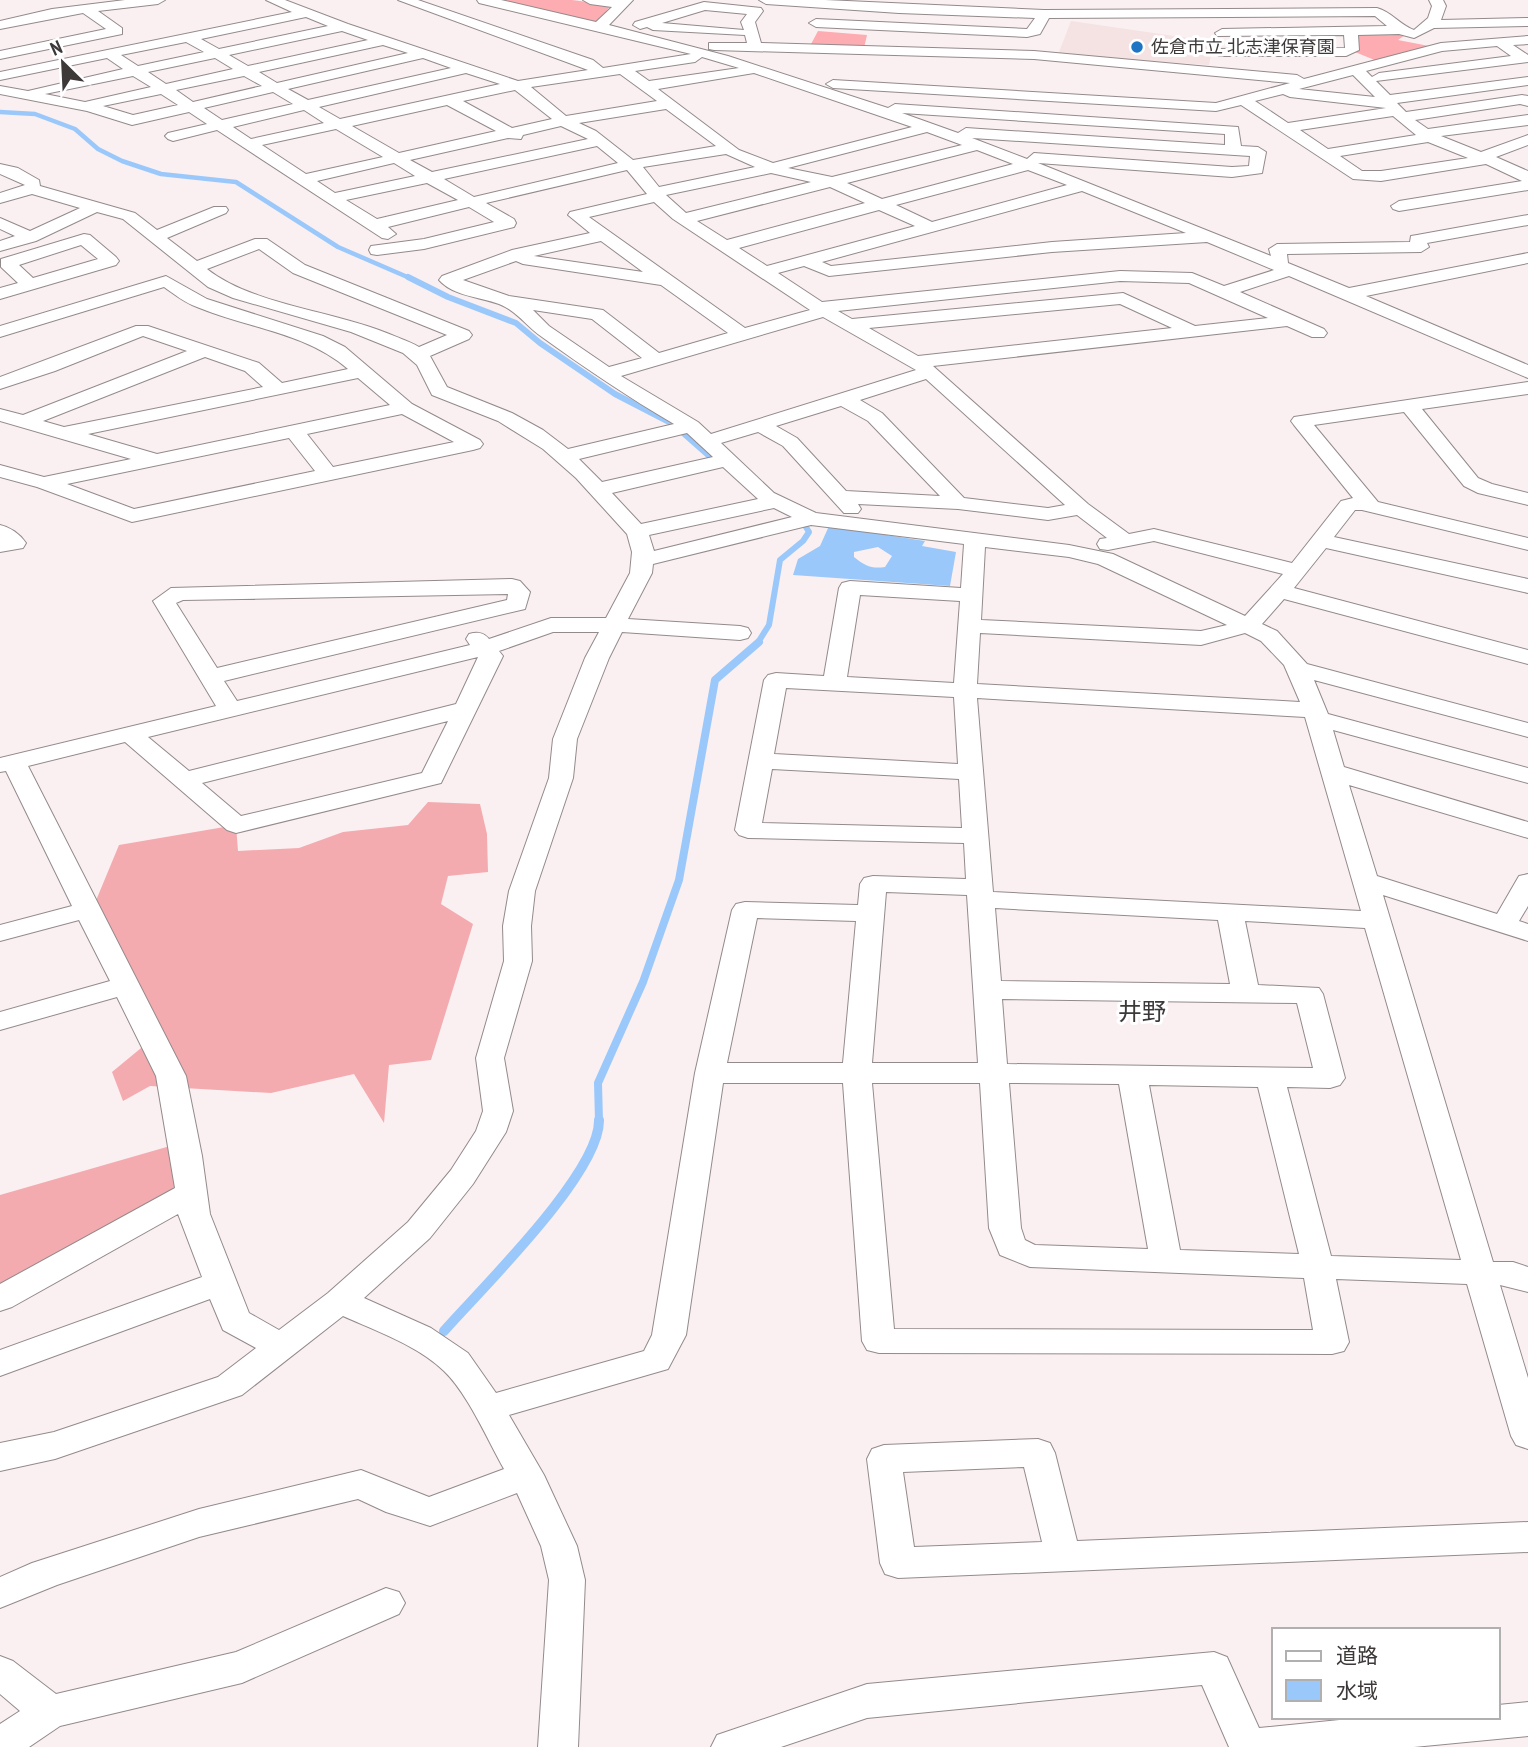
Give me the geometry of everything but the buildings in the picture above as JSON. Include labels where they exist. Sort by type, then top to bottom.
[{"type":"street","points":[[0,25],[111,3],[158,0]]},
{"type":"street","points":[[274,0],[383,41],[517,85],[563,121],[600,141],[638,171],[656,194],[684,219],[822,310],[923,367],[1081,508],[1125,541]]},
{"type":"street","points":[[405,0],[587,63],[599,72]]},
{"type":"street","points":[[484,0],[601,25],[712,55],[869,106],[1084,186],[1211,237],[1528,372]]},
{"type":"street","points":[[590,0],[624,2]]},
{"type":"street","points":[[766,0],[1044,14],[1377,12],[1382,13],[1397,30]]},
{"type":"street","points":[[1204,0],[1222,33],[1215,70]]},
{"type":"street","points":[[601,25],[624,2]]},
{"type":"street","points":[[1432,24],[1442,4]]},
{"type":"street","points":[[801,49],[829,5]]},
{"type":"street","points":[[640,25],[704,6],[757,11],[748,20],[754,41]]},
{"type":"street","points":[[0,55],[117,31],[86,9]]},
{"type":"street","points":[[0,76],[307,13]]},
{"type":"street","points":[[816,23],[1027,33],[1035,31],[1044,14]]},
{"type":"street","points":[[1441,47],[1407,38],[1432,24],[1528,22]]},
{"type":"street","points":[[601,25],[640,25],[801,49],[1034,55],[1310,80]]},
{"type":"street","points":[[23,94],[343,27]]},
{"type":"street","points":[[1222,33],[1397,30],[1414,33]]},
{"type":"street","points":[[1219,52],[1346,52],[1352,50],[1351,31]]},
{"type":"street","points":[[188,37],[508,223],[407,246],[377,250]]},
{"type":"street","points":[[1361,74],[1441,47],[1528,40]]},
{"type":"street","points":[[83,106],[383,41]]},
{"type":"street","points":[[685,49],[754,41]]},
{"type":"street","points":[[803,85],[1162,99],[1192,107],[1216,107],[1310,80],[1524,60],[1499,41]]},
{"type":"street","points":[[849,67],[854,51]]},
{"type":"street","points":[[108,53],[407,246]]},
{"type":"street","points":[[0,90],[83,106],[132,120],[423,54]]},
{"type":"street","points":[[247,144],[517,85],[712,55]]},
{"type":"street","points":[[734,62],[798,65]]},
{"type":"street","points":[[622,68],[729,149],[771,168],[832,182],[930,227]]},
{"type":"street","points":[[173,136],[464,69]]},
{"type":"street","points":[[616,87],[758,69]]},
{"type":"street","points":[[1361,74],[1392,108],[1428,136],[1512,168],[1528,178]]},
{"type":"street","points":[[1286,128],[1528,81]]},
{"type":"street","points":[[1190,88],[1193,127]]},
{"type":"street","points":[[1275,91],[1392,108],[1526,100]]},
{"type":"street","points":[[538,99],[564,95]]},
{"type":"street","points":[[450,100],[588,175]]},
{"type":"street","points":[[1243,100],[1359,176],[1381,176],[1486,158],[1528,140]]},
{"type":"street","points":[[303,179],[563,121],[669,104]]},
{"type":"street","points":[[869,106],[1233,130],[1233,150]]},
{"type":"street","points":[[1066,139],[1069,119]]},
{"type":"street","points":[[1325,154],[1528,120]]},
{"type":"street","points":[[725,246],[881,205],[1032,158],[1232,172],[1256,170],[1258,152],[932,130],[576,215],[742,335]]},
{"type":"street","points":[[333,198],[600,141]]},
{"type":"street","points":[[684,219],[976,146]]},
{"type":"street","points":[[374,225],[629,165],[729,149]]},
{"type":"street","points":[[0,169],[25,177],[33,183],[32,189]]},
{"type":"street","points":[[1381,176],[1434,275]]},
{"type":"street","points":[[1410,228],[1528,185]]},
{"type":"street","points":[[764,272],[1084,186]]},
{"type":"street","points":[[0,198],[32,189],[129,216],[214,283],[239,294],[357,328],[410,349],[425,362],[439,391],[507,417],[565,456],[636,531],[646,559],[597,657],[565,739],[561,778],[522,891],[517,926],[518,961],[490,1058],[498,1111],[491,1132],[462,1177],[419,1230],[340,1301],[230,1387],[55,1445],[0,1457]]},
{"type":"street","points":[[0,246],[30,237],[95,207]]},
{"type":"street","points":[[156,236],[220,210]]},
{"type":"street","points":[[1284,268],[1277,248],[1410,228],[1528,220]]},
{"type":"street","points":[[0,223],[30,237]]},
{"type":"street","points":[[604,235],[511,256],[448,281],[506,301],[597,314],[656,360]]},
{"type":"street","points":[[806,261],[829,271],[1052,247],[1211,237]]},
{"type":"street","points":[[0,294],[30,285],[110,261],[84,239],[7,263],[30,285]]},
{"type":"street","points":[[194,268],[261,243],[299,269],[463,335],[417,355]]},
{"type":"street","points":[[511,256],[619,275],[666,280]]},
{"type":"street","points":[[1348,294],[1528,258]]},
{"type":"street","points":[[1223,292],[1284,268]]},
{"type":"street","points":[[607,374],[822,310],[1120,276],[1192,278],[1318,332]]},
{"type":"street","points":[[0,471],[44,483],[132,516],[473,443],[405,408],[338,351],[317,340],[201,303],[166,281],[4,326]]},
{"type":"street","points":[[990,290],[1007,309]]},
{"type":"street","points":[[849,325],[1123,298],[1192,331]]},
{"type":"street","points":[[506,301],[607,374],[691,426],[775,502],[811,519]]},
{"type":"street","points":[[91,304],[142,330],[252,367],[279,390]]},
{"type":"street","points":[[709,442],[842,398],[923,367],[1290,320]]},
{"type":"street","points":[[0,383],[142,330]]},
{"type":"street","points":[[23,422],[204,351]]},
{"type":"street","points":[[1500,358],[1528,352]]},
{"type":"street","points":[[65,433],[362,372]]},
{"type":"street","points":[[1528,388],[1301,421],[1365,503],[1371,507],[1528,544]]},
{"type":"street","points":[[842,398],[875,417],[958,503]]},
{"type":"street","points":[[1409,405],[1471,482],[1485,489],[1528,499]]},
{"type":"street","points":[[44,483],[405,408]]},
{"type":"street","points":[[0,415],[155,459]]},
{"type":"street","points":[[758,424],[790,442],[863,524]]},
{"type":"street","points":[[565,456],[691,426]]},
{"type":"street","points":[[294,431],[328,474]]},
{"type":"street","points":[[596,491],[726,460]]},
{"type":"street","points":[[838,497],[958,503],[1048,514],[1081,508]]},
{"type":"street","points":[[636,531],[775,502]]},
{"type":"street","points":[[970,626],[1201,638],[1248,626],[1297,571],[1348,505],[1365,503]]},
{"type":"street","points":[[646,559],[811,519],[1069,551],[1117,564],[1269,636],[1296,662],[1316,714],[1528,1436]]},
{"type":"street","points":[[0,531],[15,543],[0,546]]},
{"type":"street","points":[[1069,551],[1154,535],[1297,571]]},
{"type":"street","points":[[975,539],[965,690],[1005,1228],[1011,1247],[1030,1256],[1513,1274],[1528,1280]]},
{"type":"street","points":[[1321,541],[1528,586]]},
{"type":"street","points":[[210,677],[517,604],[519,592],[512,586],[179,593],[164,601],[210,677],[230,709]]},
{"type":"street","points":[[834,683],[850,588],[971,596]]},
{"type":"street","points":[[1279,591],[1528,657]]},
{"type":"street","points":[[129,733],[236,825],[432,778],[491,656],[460,619]]},
{"type":"street","points":[[281,1347],[235,1321],[194,1214],[171,1076],[88,910],[5,760],[484,648],[551,625],[614,625],[740,633]]},
{"type":"street","points":[[1299,670],[1528,730]]},
{"type":"street","points":[[976,835],[748,830],[776,680],[1316,714],[1528,776]]},
{"type":"street","points":[[184,780],[465,709]]},
{"type":"street","points":[[761,761],[971,772]]},
{"type":"street","points":[[1333,772],[1528,830]]},
{"type":"street","points":[[1365,881],[1516,929],[1528,883]]},
{"type":"street","points":[[1270,1077],[1318,1267],[1332,1342],[879,1341],[857,1073],[873,884],[1230,912],[1376,920]]},
{"type":"street","points":[[0,933],[88,910]]},
{"type":"street","points":[[488,1408],[656,1360],[668,1335],[710,1073],[745,910],[869,913]]},
{"type":"street","points":[[1230,912],[1247,994]]},
{"type":"street","points":[[0,1021],[125,986]]},
{"type":"street","points":[[710,1073],[993,1073],[1330,1078],[1309,994],[987,990]]},
{"type":"street","points":[[1132,1075],[1167,1261]]},
{"type":"street","points":[[0,1299],[192,1193]]},
{"type":"street","points":[[0,1363],[220,1283]]},
{"type":"street","points":[[340,1301],[418,1337],[456,1362],[488,1408],[526,1475],[559,1546],[567,1580],[558,1747]]},
{"type":"street","points":[[1063,1556],[1038,1453],[884,1460],[898,1563],[1528,1537]]},
{"type":"street","points":[[0,1593],[45,1574],[200,1523],[361,1484],[399,1502],[430,1512],[526,1475]]},
{"type":"street","points":[[0,1745],[50,1712],[242,1667],[386,1603]]},
{"type":"street","points":[[731,1747],[867,1701],[1214,1668],[1248,1746],[1528,1719]]},
{"type":"street","points":[[0,1672],[50,1712]]},
{"type":"shaded area","points":[[493,0],[572,0],[611,5],[596,25]]},
{"type":"shaded area","name":"佐倉市立 北志津保育園","points":[[1071,21],[1188,38],[1214,39],[1209,65],[1058,55]]},
{"type":"shaded area","points":[[818,31],[867,35],[864,48],[810,46]]},
{"type":"shaded area","points":[[1395,32],[1405,35],[1398,40],[1429,46],[1377,61],[1355,52],[1357,33]]},
{"type":"shaded area","points":[[428,802],[480,804],[487,834],[488,872],[448,876],[441,904],[473,924],[431,1060],[389,1065],[384,1123],[354,1074],[271,1093],[150,1086],[123,1101],[112,1072],[152,1039],[90,915],[119,845],[236,825],[238,851],[299,848],[343,832],[408,825]]},
{"type":"shaded area","points":[[184,1142],[192,1193],[0,1299],[0,1195]]},
{"type":"water","points":[[829,526],[925,541],[922,546],[956,552],[950,586],[793,575],[798,559],[820,546]],"holes":[[[878,547],[892,556],[885,567],[876,568],[858,560],[854,557],[854,552]]]},
{"type":"waterway","points":[[0,112],[35,114],[75,129],[98,149],[122,161],[161,174],[236,182],[338,247],[412,279]]},
{"type":"waterway","points":[[408,277],[412,279]]},
{"type":"waterway","points":[[412,279],[448,297],[516,323],[540,343],[615,394],[673,424],[716,462]]},
{"type":"waterway","points":[[757,643],[769,625],[780,560],[803,541],[809,532],[801,519]]},
{"type":"waterway","points":[[599,1120],[598,1083],[643,982],[679,880],[715,680],[757,643]]},
{"type":"waterway","points":[[444,1331],[510,1260],[560,1199],[594,1143],[599,1120]]},
{"type":"place","name":"佐倉市立 北志津保育園","points":[[1137,47]]},
{"type":"district","name":"井野","points":[[1142,1012]]}]
